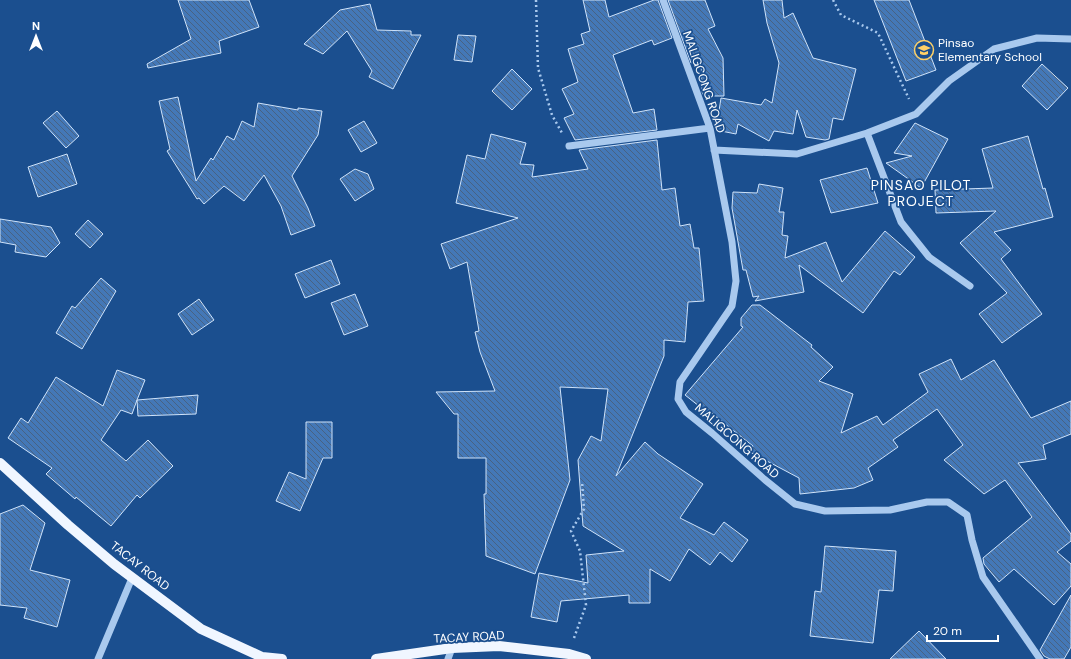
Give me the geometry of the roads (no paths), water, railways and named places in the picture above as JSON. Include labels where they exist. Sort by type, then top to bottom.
[{"type":"main road","name":"TACAY ROAD","points":[[0,463],[68,525],[132,578],[201,629],[262,657],[282,659]]},
{"type":"main road","name":"TACAY ROAD","points":[[376,659],[452,648],[499,646],[570,654],[586,659]]},
{"type":"street","name":"MALIGCONG ROAD","points":[[663,0],[710,128],[732,242],[736,281],[732,306],[680,382],[678,399],[686,412],[795,504],[825,511],[832,511],[890,510],[927,502],[948,502],[967,515],[972,540],[983,577],[1040,659]]},
{"type":"street","points":[[714,150],[797,154],[867,133],[916,114],[949,81],[994,49],[1037,38],[1071,39]]},
{"type":"street","points":[[569,146],[710,128]]},
{"type":"street","points":[[867,133],[901,222],[929,257],[970,286]]},
{"type":"street","points":[[98,659],[132,578]]},
{"type":"street","points":[[448,659],[452,648]]},
{"type":"place","name":"Pinsao Elementary School","points":[[924,50]]},
{"type":"district","name":"PINSAO PILOT PROJECT","points":[[921,194]]}]
